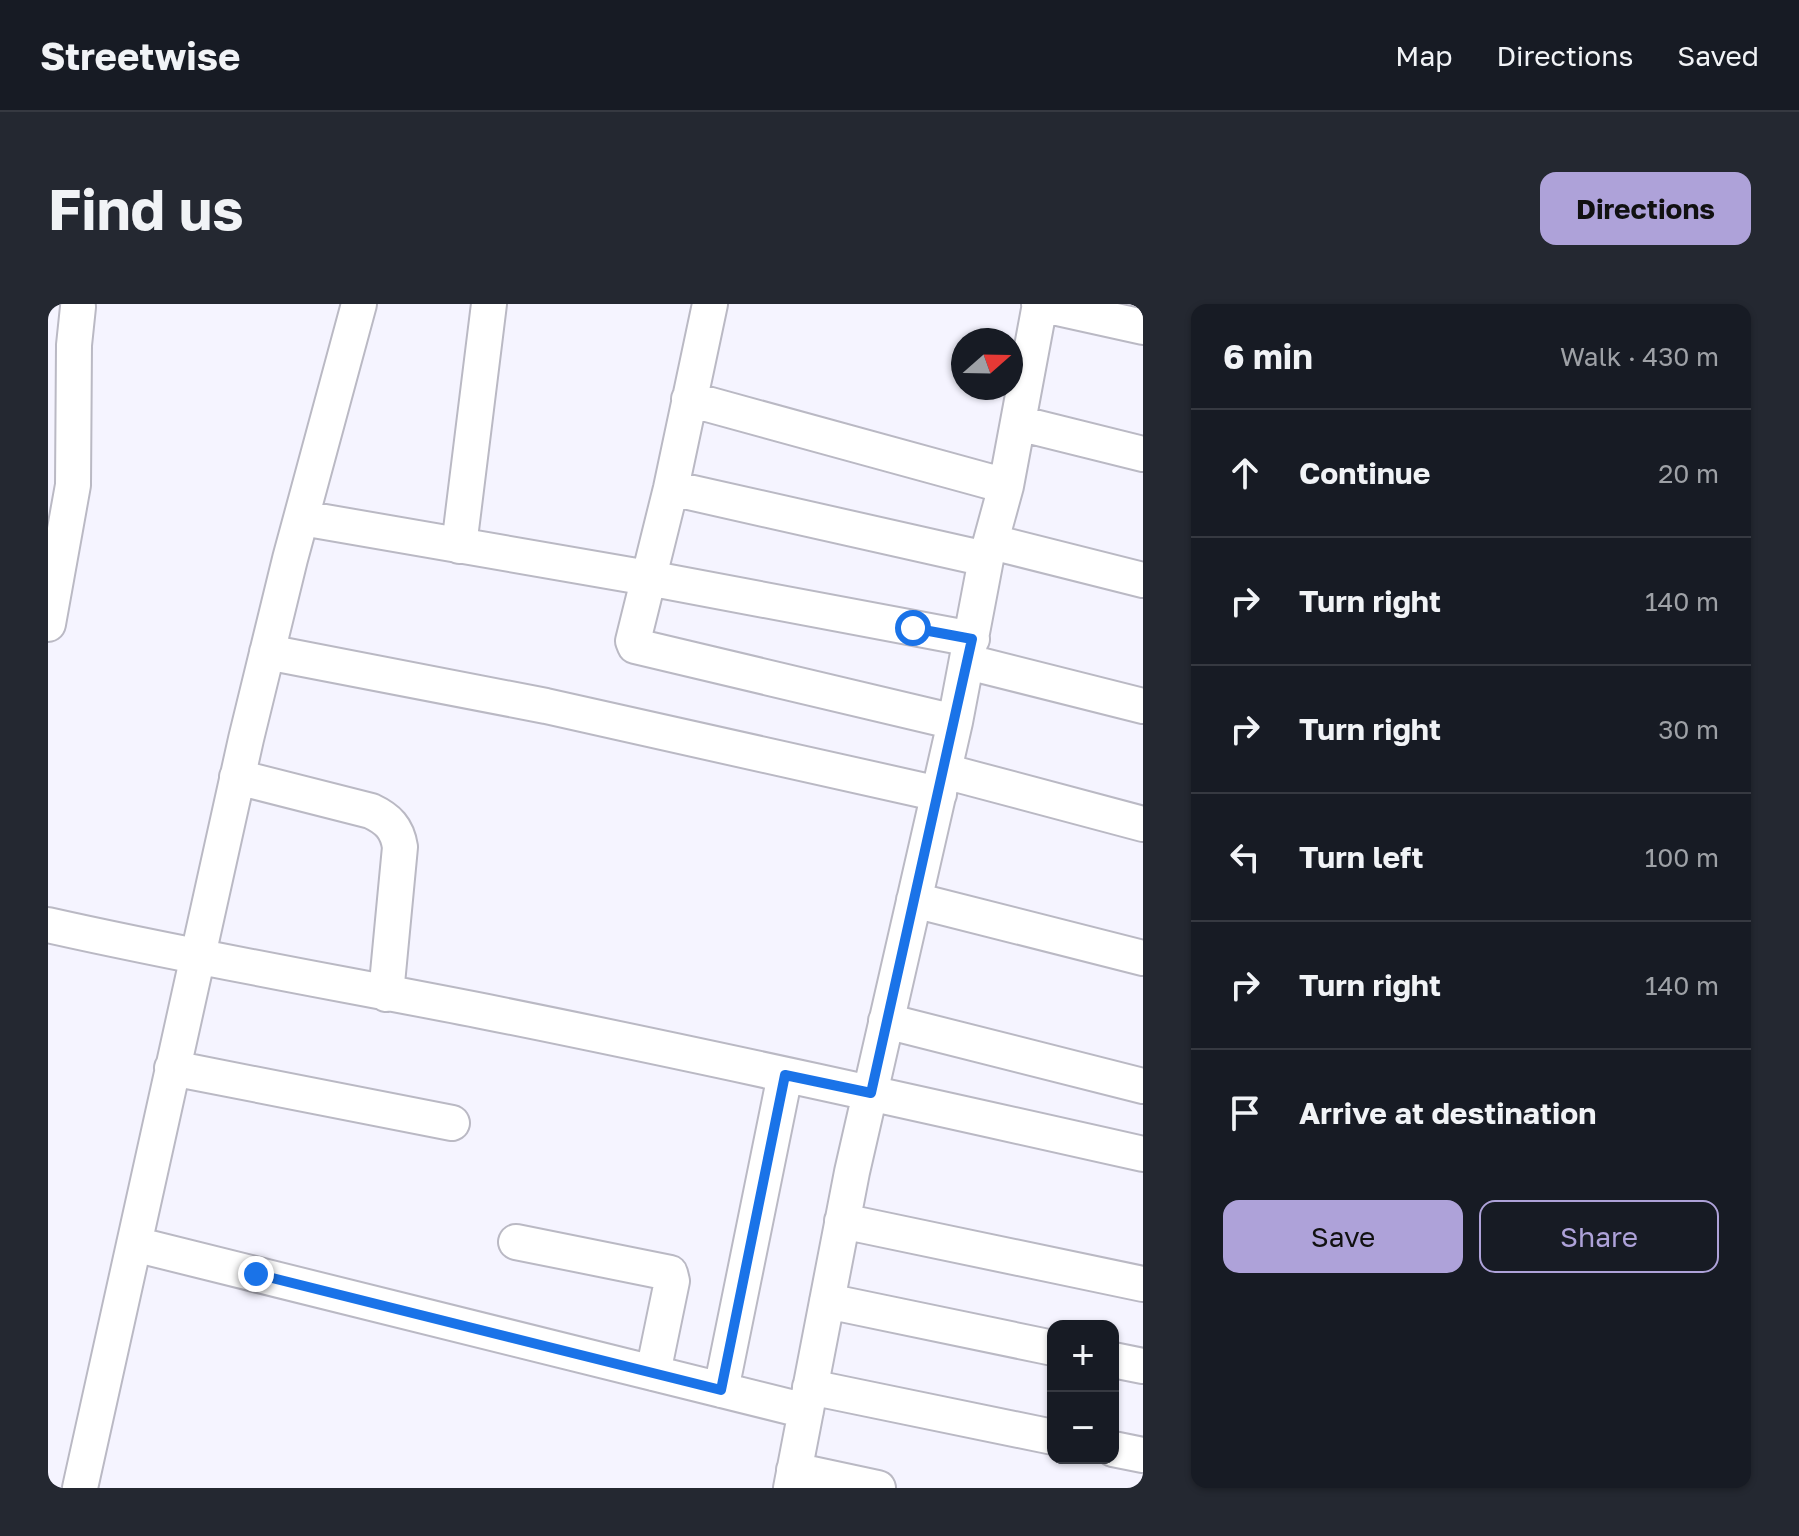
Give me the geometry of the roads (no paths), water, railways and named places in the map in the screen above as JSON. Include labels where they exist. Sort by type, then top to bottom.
[{"type":"street","points":[[80,1488],[237,777],[359,304]]},
{"type":"street","points":[[459,546],[489,304]]},
{"type":"street","points":[[710,304],[671,488],[633,641],[639,649],[955,722]]},
{"type":"street","points":[[878,1488],[792,1479],[842,1221],[955,722],[989,551],[1006,486],[1040,304],[1143,327]]},
{"type":"street","points":[[48,624],[73,485],[74,345],[70,311]]},
{"type":"street","points":[[689,399],[1006,486]]},
{"type":"street","points":[[1018,423],[1143,454]]},
{"type":"street","points":[[671,488],[1143,580]]},
{"type":"street","points":[[302,518],[648,578],[970,651],[1143,706]]},
{"type":"street","points":[[267,652],[1143,824]]},
{"type":"street","points":[[237,777],[371,811],[386,818],[398,833],[400,847],[386,994]]},
{"type":"street","points":[[914,900],[1143,958]]},
{"type":"street","points":[[48,925],[197,958],[785,1075],[1143,1154]]},
{"type":"street","points":[[886,1021],[1143,1086]]},
{"type":"street","points":[[172,1068],[452,1123]]},
{"type":"street","points":[[721,1390],[785,1075]]},
{"type":"street","points":[[842,1221],[1143,1284]]},
{"type":"street","points":[[516,1242],[670,1273],[672,1281],[653,1373]]},
{"type":"street","points":[[134,1244],[721,1390],[808,1399],[1047,1436]]},
{"type":"street","points":[[827,1301],[1047,1347]]},
{"type":"street","points":[[1119,1361],[1143,1366]]},
{"type":"street","points":[[1119,1450],[1143,1455]]}]
